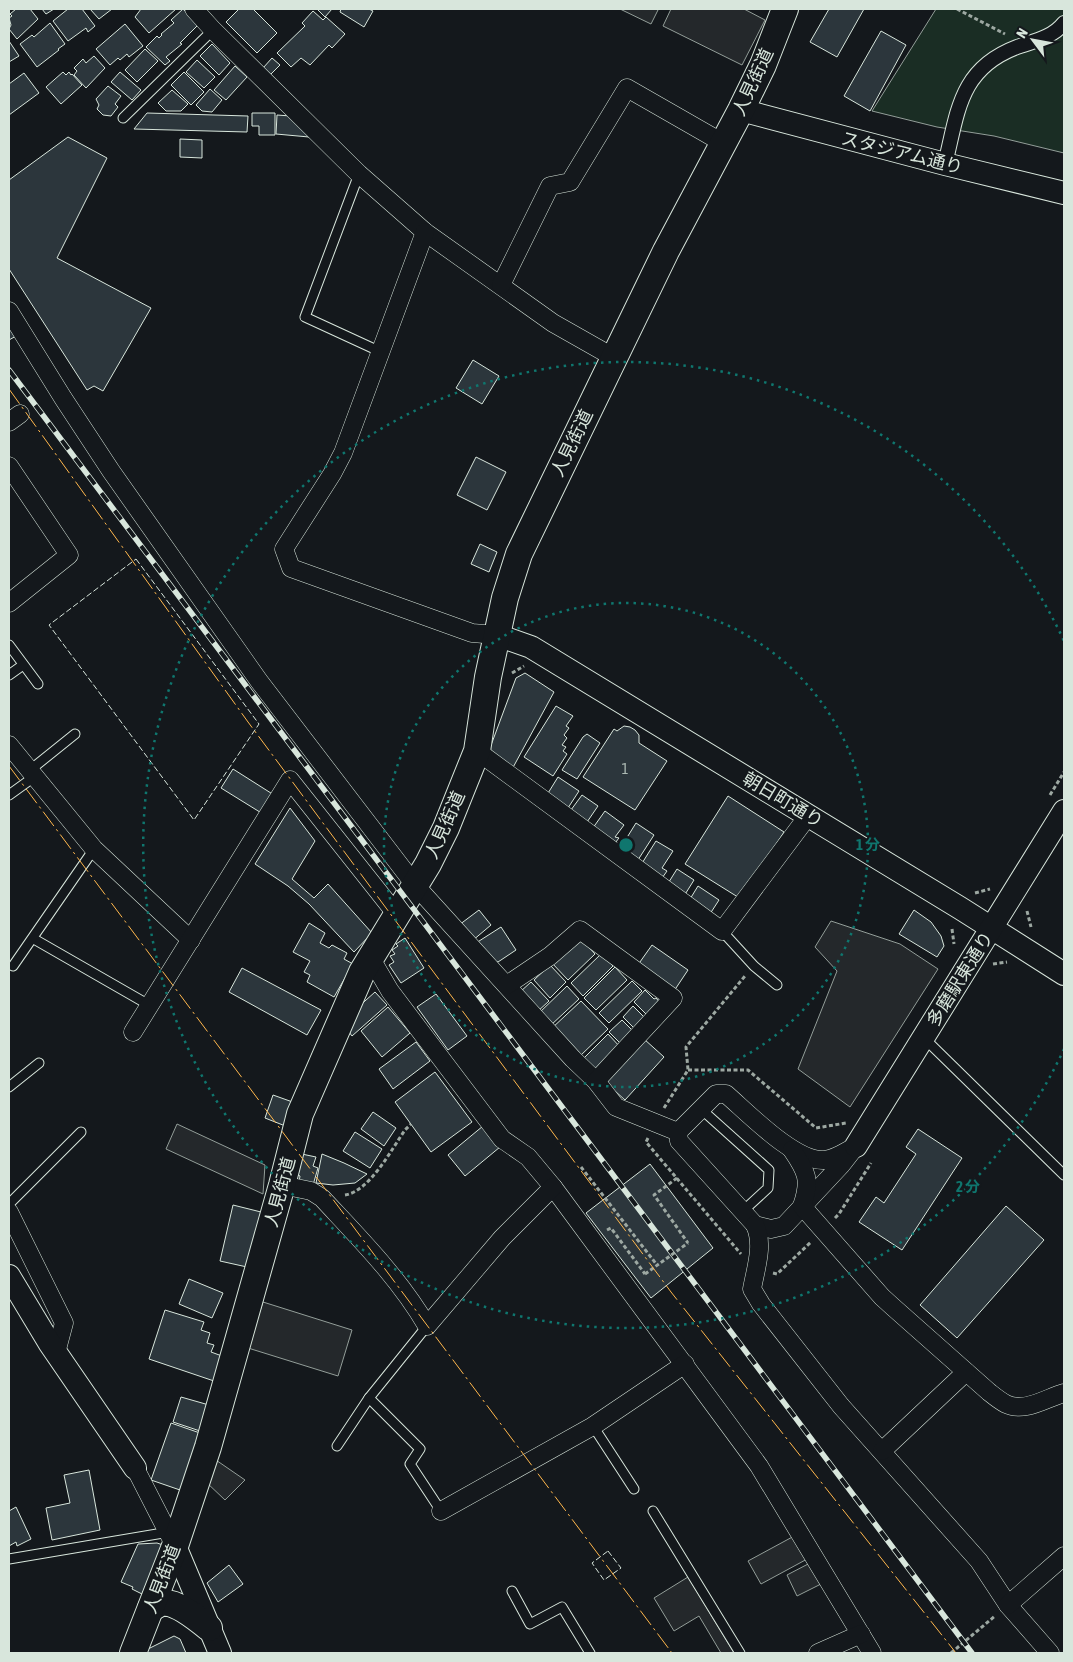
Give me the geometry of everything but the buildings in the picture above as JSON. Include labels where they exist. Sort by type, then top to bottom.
[{"type":"main road","name":"人見街道","points":[[133,1653],[151,1608],[172,1539],[208,1447],[282,1185],[300,1114],[329,1045],[370,957],[428,864],[446,828],[477,751],[482,706],[504,598],[519,554],[666,251],[741,110],[785,9]]},
{"type":"main road","points":[[151,1608],[162,1604],[169,1604],[196,1618],[209,1628]]},
{"type":"street","points":[[194,9],[359,174],[425,232],[553,324],[613,357]]},
{"type":"street","points":[[945,164],[955,118],[963,96],[977,73],[996,57],[1051,35],[1064,23]]},
{"type":"street","points":[[501,285],[550,186],[570,182],[626,88],[722,143]]},
{"type":"street","name":"スタジアム通り","points":[[741,110],[945,164],[1064,193]]},
{"type":"street","points":[[425,232],[343,453],[332,474],[284,549],[291,568],[472,633],[497,635]]},
{"type":"street","points":[[9,311],[79,422],[208,609],[259,681],[414,885],[596,1081],[616,1107],[678,1132]]},
{"type":"street","points":[[9,466],[69,555],[9,603]]},
{"type":"street","name":"朝日町通り","points":[[497,635],[531,647],[1064,974]]},
{"type":"street","points":[[9,745],[94,849],[191,940]]},
{"type":"street","points":[[477,751],[722,931],[808,816]]},
{"type":"street","points":[[133,1032],[290,780],[397,915]]},
{"type":"street","name":"多磨駅東通り","points":[[865,1152],[924,1038],[1064,811]]},
{"type":"street","points":[[507,985],[550,956],[580,930],[674,998],[596,1081]]},
{"type":"street","points":[[370,957],[390,991],[502,1139],[528,1157],[553,1188],[759,1466],[872,1653]]},
{"type":"street","points":[[678,1132],[716,1094],[726,1094],[791,1149],[807,1157],[823,1160],[865,1152]]},
{"type":"street","points":[[678,1132],[679,1141],[755,1225],[759,1234],[762,1269]]},
{"type":"street","points":[[791,1149],[805,1169],[808,1182],[802,1206]]},
{"type":"street","points":[[865,1152],[842,1164],[774,1238],[752,1289],[761,1304],[841,1406],[979,1561],[1008,1605],[1050,1653]]},
{"type":"street","points":[[282,1185],[311,1192],[322,1198],[383,1264],[427,1326],[502,1238],[553,1188]]},
{"type":"street","points":[[802,1206],[882,1297],[989,1392],[1006,1404],[1016,1407],[1025,1407],[1064,1393]]},
{"type":"street","points":[[9,1212],[64,1323],[56,1353]]},
{"type":"street","points":[[755,1225],[771,1229],[784,1226]]},
{"type":"street","points":[[9,1276],[56,1353],[135,1468],[172,1539],[220,1653]]},
{"type":"street","points":[[441,1511],[594,1426],[685,1364]]},
{"type":"street","points":[[882,1451],[966,1372]]},
{"type":"street","points":[[1008,1605],[1064,1556]]},
{"type":"street","points":[[818,1653],[861,1634]]},
{"type":"lane","points":[[124,118],[213,30]]},
{"type":"lane","points":[[359,174],[305,317],[381,352]]},
{"type":"lane","points":[[9,645],[38,684]]},
{"type":"lane","points":[[9,675],[23,664]]},
{"type":"lane","points":[[9,795],[75,734]]},
{"type":"lane","points":[[13,966],[94,849]]},
{"type":"lane","points":[[722,931],[754,966],[777,985]]},
{"type":"lane","points":[[34,938],[149,1005]]},
{"type":"lane","points":[[924,1038],[1064,1175]]},
{"type":"lane","points":[[9,1087],[39,1063]]},
{"type":"lane","points":[[701,1109],[769,1170],[768,1188],[742,1211]]},
{"type":"lane","points":[[9,1204],[81,1132]]},
{"type":"lane","points":[[337,1446],[369,1398],[427,1326]]},
{"type":"lane","points":[[369,1398],[420,1449],[410,1464],[441,1511]]},
{"type":"lane","points":[[594,1426],[634,1489]]},
{"type":"lane","points":[[653,1511],[740,1653]]},
{"type":"lane","points":[[9,1559],[172,1539]]},
{"type":"lane","points":[[512,1591],[530,1624],[562,1607],[590,1653]]},
{"type":"path","points":[[957,9],[1002,31],[1011,39],[1015,48]]},
{"type":"path","points":[[969,894],[990,890]]},
{"type":"path","points":[[1031,903],[1027,911],[1032,932]]},
{"type":"path","points":[[992,964],[1014,961]]},
{"type":"path","points":[[322,1198],[352,1194],[375,1174],[404,1130],[411,1124]]},
{"type":"path","points":[[762,1269],[777,1274],[839,1214],[865,1152]]},
{"type":"path","points":[[581,1167],[657,1265]]},
{"type":"path","points":[[611,1228],[645,1274],[688,1243],[654,1195],[677,1178]]},
{"type":"path","points":[[951,1653],[1008,1605]]},
{"type":"green space","points":[[936,9],[1064,9],[1064,153],[994,136],[937,127],[872,111]]},
{"type":"shaded area","points":[[620,9],[656,9],[658,10],[651,24]]},
{"type":"shaded area","points":[[671,9],[744,9],[765,20],[742,65],[663,26]]},
{"type":"shaded area","points":[[831,921],[900,944],[938,969],[850,1107],[798,1069],[837,971],[815,947]]},
{"type":"shaded area","points":[[177,1124],[265,1165],[263,1194],[166,1149]]},
{"type":"shaded area","points":[[263,1302],[352,1330],[338,1376],[248,1348]]},
{"type":"shaded area","points":[[213,1458],[245,1480],[225,1500],[205,1481]]},
{"type":"shaded area","points":[[796,1535],[809,1558],[761,1584],[748,1561]]},
{"type":"shaded area","points":[[810,1563],[821,1584],[797,1596],[787,1575]]},
{"type":"shaded area","points":[[688,1577],[734,1653],[721,1653],[699,1616],[674,1631],[654,1598]]},
{"type":"railway","points":[[9,370],[972,1653]]},
{"type":"fence","points":[[136,559],[259,724],[194,820],[49,625],[136,559]]},
{"type":"fence","points":[[608,1551],[621,1568],[604,1580],[592,1563],[608,1551]]},
{"type":"power","points":[[9,389],[248,722],[671,1292],[956,1653]]},
{"type":"power","points":[[9,766],[672,1653]]}]
